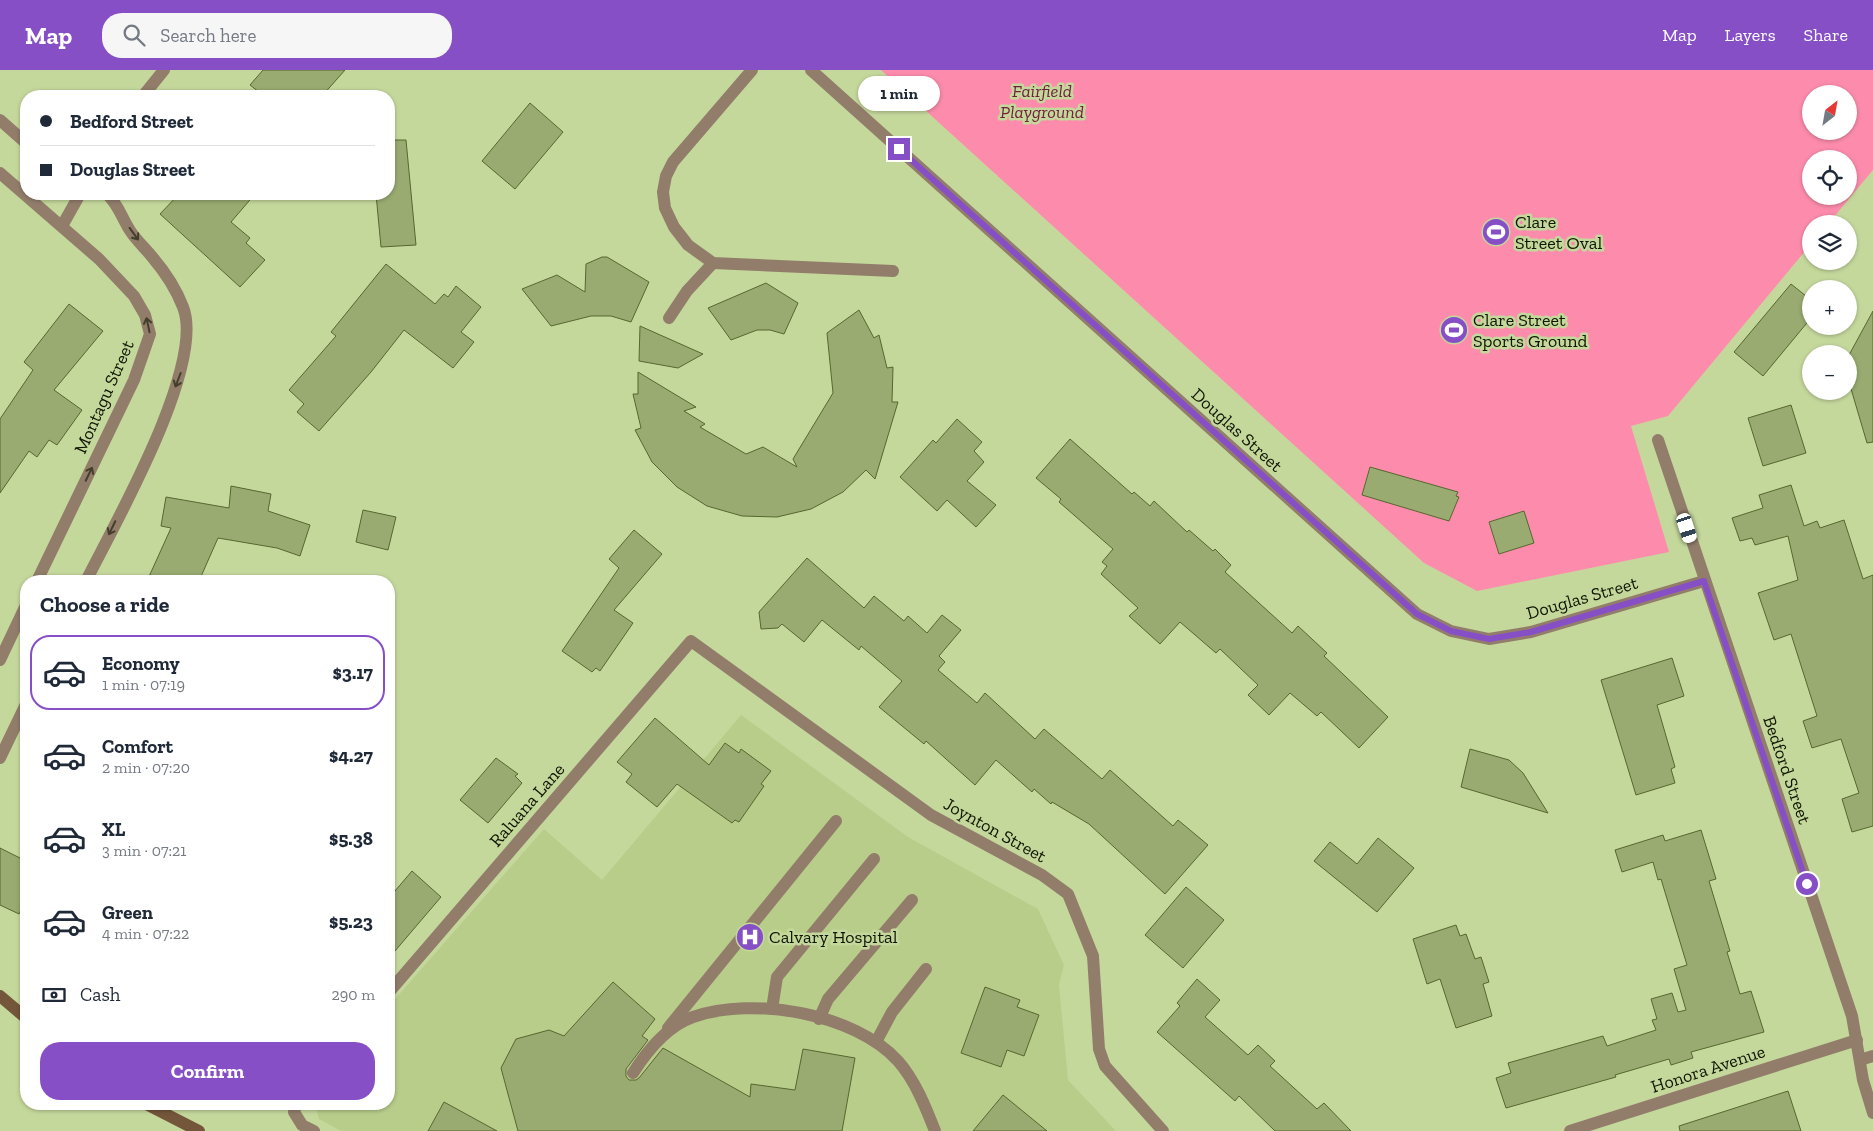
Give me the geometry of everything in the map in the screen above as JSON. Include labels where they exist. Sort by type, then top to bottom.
[{"type":"main road","points":[[0,996],[20,1013]]},
{"type":"main road","points":[[158,1110],[199,1131]]},
{"type":"street","points":[[148,90],[164,70]]},
{"type":"street","points":[[752,70],[685,146],[673,162],[666,176],[663,192],[666,208],[674,227],[688,245],[713,263],[893,272]]},
{"type":"street","name":"Douglas Street","points":[[811,70],[1417,614],[1451,631],[1489,639],[1531,632],[1704,581]]},
{"type":"street","points":[[0,120],[20,138]]},
{"type":"street","name":"Montagu Street","points":[[0,173],[20,190]]},
{"type":"street","name":"Montagu Street","points":[[32,200],[99,258],[134,296],[145,315],[150,334],[134,380],[40,575]]},
{"type":"street","points":[[62,226],[77,200]]},
{"type":"street","points":[[89,575],[142,468],[163,418],[181,372],[187,338],[183,308],[170,282],[131,232],[114,200]]},
{"type":"street","points":[[669,318],[687,291],[713,263]]},
{"type":"street","name":"Bedford Street","points":[[1658,440],[1848,1006],[1857,1040],[1863,1080],[1873,1113]]},
{"type":"street","points":[[0,660],[20,618]]},
{"type":"street","name":"Raluana Lane","points":[[395,985],[691,641]]},
{"type":"street","name":"Joynton Street","points":[[691,641],[931,815],[1042,875],[1068,894],[1093,956],[1099,1049],[1105,1066],[1163,1131]]},
{"type":"street","points":[[0,758],[20,716]]},
{"type":"street","points":[[633,1073],[642,1059],[836,821]]},
{"type":"street","points":[[772,1009],[777,977],[874,859]]},
{"type":"street","points":[[819,1018],[828,999],[912,900]]},
{"type":"street","points":[[876,1042],[892,1012],[926,969]]},
{"type":"street","points":[[662,1036],[691,1017],[733,1008],[785,1009],[851,1027],[876,1042],[898,1062],[923,1101],[935,1131]]},
{"type":"street","name":"Honora Avenue","points":[[1570,1131],[1857,1040]]},
{"type":"street","points":[[1860,1060],[1873,1056]]},
{"type":"street","points":[[294,1110],[302,1125],[314,1131]]},
{"type":"shaded area","name":"Calvary Hospital","points":[[741,715],[908,837],[1038,909],[1064,965],[1059,985],[1068,1080],[1116,1131],[341,1131],[319,1119],[317,1110],[395,1110],[395,999],[544,829],[602,880]]},
{"type":"green space","name":"Clare Street Sports Ground","points":[[881,70],[1873,70],[1873,170],[1857,189],[1857,150],[1802,150],[1802,205],[1844,205],[1836,215],[1802,215],[1802,255],[1668,416],[1631,426],[1669,552],[1477,591],[1424,563]]},
{"type":"building","points":[[263,70],[345,70],[327,90],[256,90],[250,85]]},
{"type":"building","points":[[530,103],[563,132],[515,189],[482,161]]},
{"type":"building","points":[[395,140],[406,140],[416,245],[381,247],[377,200],[395,200]]},
{"type":"building","points":[[173,200],[250,200],[231,222],[250,238],[246,243],[265,260],[240,287],[160,214]]},
{"type":"building","points":[[602,257],[607,257],[649,282],[631,322],[611,316],[591,316],[551,326],[522,289],[557,275],[585,292],[586,264]]},
{"type":"building","points":[[386,264],[435,304],[444,294],[448,297],[456,286],[481,307],[461,332],[474,342],[453,368],[404,330],[371,372],[319,431],[297,412],[304,404],[289,390],[336,336],[331,332]]},
{"type":"building","points":[[766,283],[798,303],[784,334],[770,330],[757,330],[731,340],[708,308]]},
{"type":"building","points":[[1791,284],[1802,293],[1802,329],[1763,376],[1734,352]]},
{"type":"building","points":[[69,304],[103,331],[54,390],[82,410],[57,445],[49,440],[37,457],[29,451],[0,493],[0,419],[33,370],[24,362]]},
{"type":"building","points":[[859,310],[874,338],[879,335],[887,368],[893,367],[892,402],[898,402],[875,479],[866,470],[843,492],[811,509],[777,517],[742,516],[707,506],[677,487],[652,462],[635,430],[641,428],[633,394],[638,394],[638,372],[696,407],[684,411],[705,424],[700,427],[746,454],[763,447],[797,467],[793,459],[833,393],[827,333]]},
{"type":"building","points":[[1873,311],[1873,442],[1867,443],[1854,400],[1857,400],[1857,345],[1854,345]]},
{"type":"building","points":[[640,326],[703,354],[678,368],[639,361]]},
{"type":"building","points":[[1791,405],[1806,453],[1763,466],[1748,418]]},
{"type":"building","points":[[957,419],[982,442],[974,451],[984,462],[967,481],[996,505],[976,527],[947,500],[937,511],[900,477],[933,440],[936,443]]},
{"type":"building","points":[[1070,439],[1132,494],[1134,492],[1150,506],[1154,501],[1187,532],[1189,530],[1213,551],[1215,549],[1231,565],[1225,572],[1292,633],[1298,626],[1327,653],[1324,656],[1388,717],[1359,748],[1321,712],[1317,716],[1290,693],[1269,715],[1248,695],[1258,685],[1220,649],[1216,653],[1180,622],[1160,644],[1129,616],[1138,608],[1101,574],[1107,566],[1102,562],[1113,549],[1059,502],[1061,499],[1036,478]]},
{"type":"building","points":[[1370,467],[1458,492],[1456,496],[1459,497],[1449,521],[1362,495]]},
{"type":"building","points":[[1791,485],[1804,526],[1817,521],[1820,528],[1844,520],[1863,579],[1873,575],[1873,826],[1852,832],[1842,799],[1859,793],[1841,739],[1812,748],[1803,721],[1817,716],[1791,634],[1774,640],[1758,593],[1798,580],[1788,536],[1755,545],[1752,538],[1740,541],[1732,518],[1763,508],[1759,495]]},
{"type":"building","points":[[231,486],[271,494],[268,511],[310,525],[300,556],[277,548],[218,538],[202,575],[150,575],[171,528],[161,526],[166,497],[229,508]]},
{"type":"building","points":[[363,510],[396,517],[388,550],[356,542]]},
{"type":"building","points":[[1524,511],[1534,543],[1499,554],[1489,522]]},
{"type":"building","points":[[634,530],[662,554],[614,610],[633,623],[600,671],[596,668],[592,672],[562,651],[619,568],[609,559]]},
{"type":"building","points":[[807,558],[864,608],[874,596],[904,621],[908,616],[927,633],[942,615],[961,630],[939,656],[945,662],[938,670],[977,703],[985,693],[1035,739],[1044,729],[1102,779],[1110,770],[1173,826],[1178,820],[1208,845],[1165,894],[1089,824],[1052,802],[1051,804],[1034,789],[1032,792],[996,760],[975,785],[926,741],[924,744],[879,707],[902,681],[861,646],[859,650],[822,620],[804,642],[782,624],[778,628],[761,629],[759,612]]},
{"type":"building","points":[[1672,658],[1684,696],[1657,705],[1675,767],[1671,769],[1675,783],[1636,795],[1601,680]]},
{"type":"building","points":[[655,718],[709,765],[725,743],[739,753],[741,749],[771,771],[761,784],[764,786],[739,822],[735,820],[732,823],[677,784],[657,807],[626,782],[632,774],[617,762]]},
{"type":"building","points":[[1470,749],[1509,760],[1523,773],[1548,813],[1461,787]]},
{"type":"building","points":[[496,758],[518,774],[515,776],[522,783],[488,823],[460,800]]},
{"type":"building","points":[[1701,830],[1716,879],[1709,881],[1730,951],[1727,952],[1740,994],[1751,991],[1764,1032],[1691,1052],[1693,1058],[1671,1065],[1669,1059],[1615,1075],[1616,1077],[1506,1108],[1496,1078],[1511,1073],[1508,1063],[1603,1036],[1607,1046],[1656,1030],[1652,1020],[1657,1019],[1651,999],[1672,993],[1678,1012],[1686,1010],[1674,969],[1687,965],[1661,879],[1658,880],[1653,862],[1622,872],[1615,850],[1663,835],[1665,841]]},
{"type":"building","points":[[1378,838],[1414,868],[1377,912],[1314,861],[1330,842],[1357,864]]},
{"type":"building","points":[[0,848],[20,858],[20,912],[19,914],[0,905]]},
{"type":"building","points":[[412,871],[441,897],[395,951],[395,891]]},
{"type":"building","points":[[1186,887],[1224,920],[1183,968],[1145,935]]},
{"type":"building","points":[[1456,925],[1460,936],[1466,934],[1475,959],[1481,957],[1489,982],[1483,984],[1492,1016],[1456,1028],[1440,979],[1427,984],[1413,939]]},
{"type":"building","points":[[1197,979],[1220,1000],[1205,1017],[1248,1055],[1258,1045],[1275,1061],[1270,1066],[1317,1109],[1324,1103],[1351,1131],[1275,1131],[1239,1096],[1235,1101],[1157,1032],[1180,1006],[1177,1003]]},
{"type":"building","points":[[613,982],[655,1019],[642,1036],[648,1040],[626,1069],[626,1076],[629,1080],[639,1078],[663,1048],[750,1097],[751,1084],[795,1090],[803,1049],[855,1058],[842,1131],[518,1131],[501,1068],[516,1039],[549,1030],[564,1036]]},
{"type":"building","points":[[985,987],[1020,1000],[1017,1007],[1039,1015],[1024,1056],[1007,1050],[1001,1067],[961,1053]]},
{"type":"building","points":[[1788,1091],[1801,1131],[1680,1131],[1679,1126]]},
{"type":"building","points":[[1003,1095],[1047,1131],[973,1131]]},
{"type":"building","points":[[444,1102],[497,1131],[428,1131]]},
{"type":"place","name":"Clare Street Oval","points":[[1496,232]]},
{"type":"place","name":"Clare Street Sports Ground","points":[[1454,330]]},
{"type":"place","name":"Calvary Hospital","points":[[750,937]]},
{"type":"route","points":[[899,149],[1417,614],[1451,631],[1489,639],[1531,632],[1704,581],[1807,884]]},
{"type":"park label","name":"Fairfield Playground","points":[[1042,101]]}]
